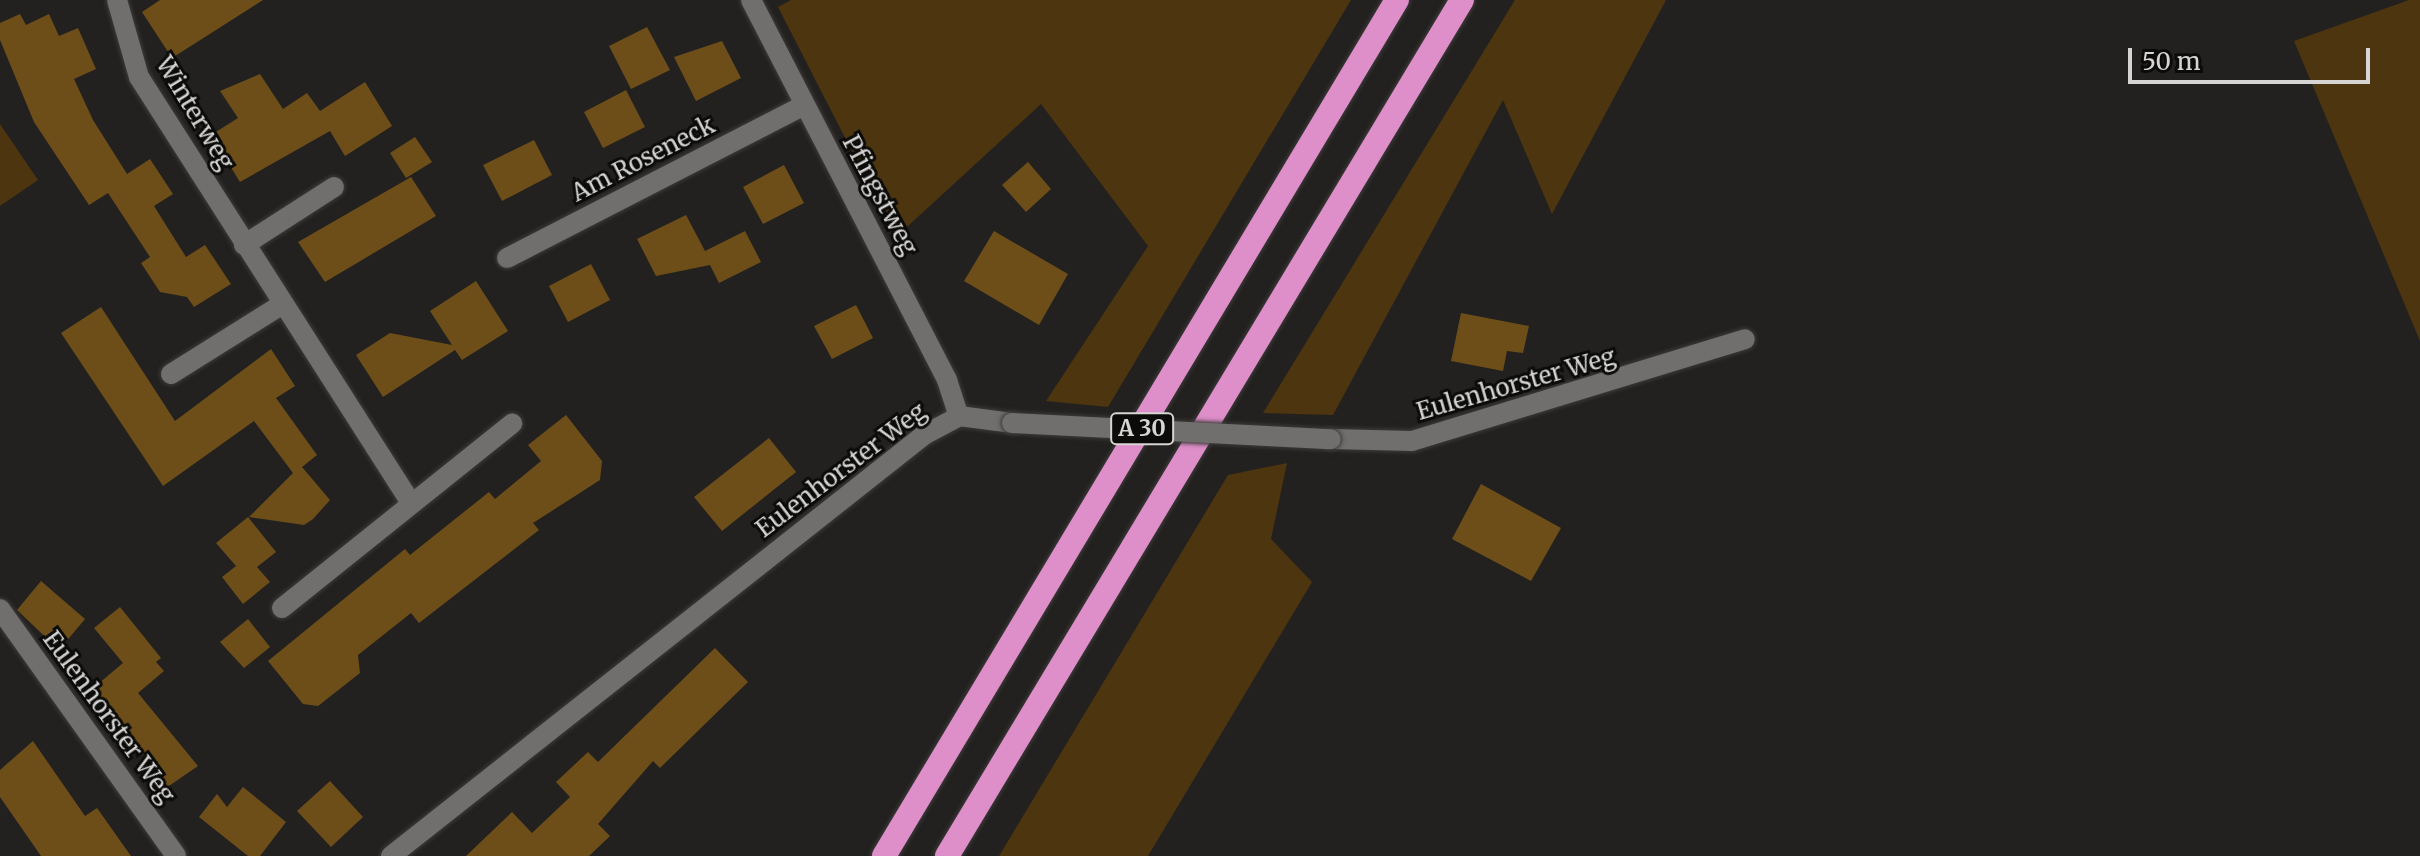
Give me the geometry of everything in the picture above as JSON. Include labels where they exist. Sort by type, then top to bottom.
[{"type":"highway","name":"A 30","points":[[884,856],[1397,0]]},
{"type":"highway","name":"A 30","points":[[947,856],[1462,0]]},
{"type":"street","name":"Winterweg","points":[[117,0],[139,77],[281,305],[411,503]]},
{"type":"street","name":"Pfingstweg","points":[[751,0],[947,380],[959,416]]},
{"type":"street","name":"Am Roseneck","points":[[507,258],[803,106]]},
{"type":"street","points":[[244,245],[334,187]]},
{"type":"street","points":[[171,374],[281,305]]},
{"type":"street","name":"Eulenhorster Weg","points":[[391,856],[924,435],[959,416],[1012,423],[1412,441],[1745,339]]},
{"type":"street","points":[[282,608],[512,424]]},
{"type":"street","name":"Eulenhorster Weg","points":[[0,609],[176,856]]},
{"type":"shaded area","points":[[791,0],[1351,0],[1108,407],[1046,401],[1148,246],[1041,104],[896,237],[778,7]]},
{"type":"shaded area","points":[[1515,0],[1666,0],[1552,214],[1503,100],[1333,415],[1263,413]]},
{"type":"shaded area","points":[[2409,0],[2420,0],[2420,341],[2294,41]]},
{"type":"shaded area","points":[[0,124],[38,180],[0,206]]},
{"type":"shaded area","points":[[1287,463],[1271,539],[1312,582],[1148,856],[999,856],[1228,475]]},
{"type":"building","points":[[160,0],[263,0],[172,58],[142,12]]},
{"type":"building","points":[[20,14],[26,25],[49,14],[59,36],[78,28],[96,69],[74,79],[93,120],[127,174],[150,159],[173,194],[154,206],[186,257],[205,245],[231,284],[194,307],[187,297],[160,292],[141,263],[150,257],[108,193],[89,205],[34,122],[0,40],[0,23]]},
{"type":"building","points":[[647,27],[670,70],[631,89],[609,46]]},
{"type":"building","points":[[722,41],[741,78],[696,101],[674,57]]},
{"type":"building","points":[[260,74],[283,109],[307,93],[320,111],[365,82],[392,126],[345,156],[330,131],[240,182],[211,135],[238,118],[220,91]]},
{"type":"building","points":[[626,90],[645,127],[603,148],[584,112]]},
{"type":"building","points":[[415,137],[432,162],[406,178],[390,153]]},
{"type":"building","points":[[534,140],[552,175],[502,201],[483,165]]},
{"type":"building","points":[[1028,162],[1051,189],[1026,212],[1002,185]]},
{"type":"building","points":[[784,165],[804,203],[763,224],[743,187]]},
{"type":"building","points":[[411,177],[436,216],[325,282],[298,242]]},
{"type":"building","points":[[686,215],[705,251],[745,231],[761,262],[719,283],[710,265],[656,276],[637,239]]},
{"type":"building","points":[[994,231],[1068,274],[1039,325],[964,281]]},
{"type":"building","points":[[591,264],[610,300],[568,322],[549,286]]},
{"type":"building","points":[[476,281],[508,331],[462,360],[455,350],[383,397],[356,355],[390,333],[452,345],[430,311]]},
{"type":"building","points":[[856,305],[873,338],[832,359],[814,326]]},
{"type":"building","points":[[101,307],[175,421],[271,349],[295,386],[276,398],[317,455],[302,467],[330,500],[313,519],[304,525],[249,517],[293,473],[254,421],[163,486],[61,333]]},
{"type":"building","points":[[1461,313],[1529,326],[1523,353],[1507,351],[1503,371],[1451,361]]},
{"type":"building","points":[[566,415],[602,461],[600,480],[533,523],[539,530],[419,623],[411,613],[358,655],[360,673],[318,706],[303,704],[268,661],[405,549],[410,555],[489,492],[495,499],[541,461],[528,445]]},
{"type":"building","points":[[769,438],[796,472],[722,531],[694,497]]},
{"type":"building","points":[[1481,484],[1561,528],[1531,581],[1452,539]]},
{"type":"building","points":[[248,517],[276,552],[257,567],[270,582],[243,604],[222,577],[236,566],[216,543]]},
{"type":"building","points":[[41,581],[85,619],[59,650],[17,610]]},
{"type":"building","points":[[120,607],[161,658],[156,662],[164,671],[138,693],[198,766],[163,790],[150,763],[91,690],[123,663],[94,628]]},
{"type":"building","points":[[248,619],[270,647],[244,668],[220,642]]},
{"type":"building","points":[[715,648],[748,682],[660,768],[653,761],[598,824],[610,836],[589,856],[466,856],[512,812],[532,833],[570,797],[556,782],[588,752],[598,762]]},
{"type":"building","points":[[33,741],[85,816],[97,808],[131,856],[41,856],[0,797],[0,770]]},
{"type":"building","points":[[330,781],[363,817],[331,847],[297,811]]},
{"type":"building","points":[[243,787],[286,822],[260,856],[248,856],[199,817],[217,794],[227,807]]}]
